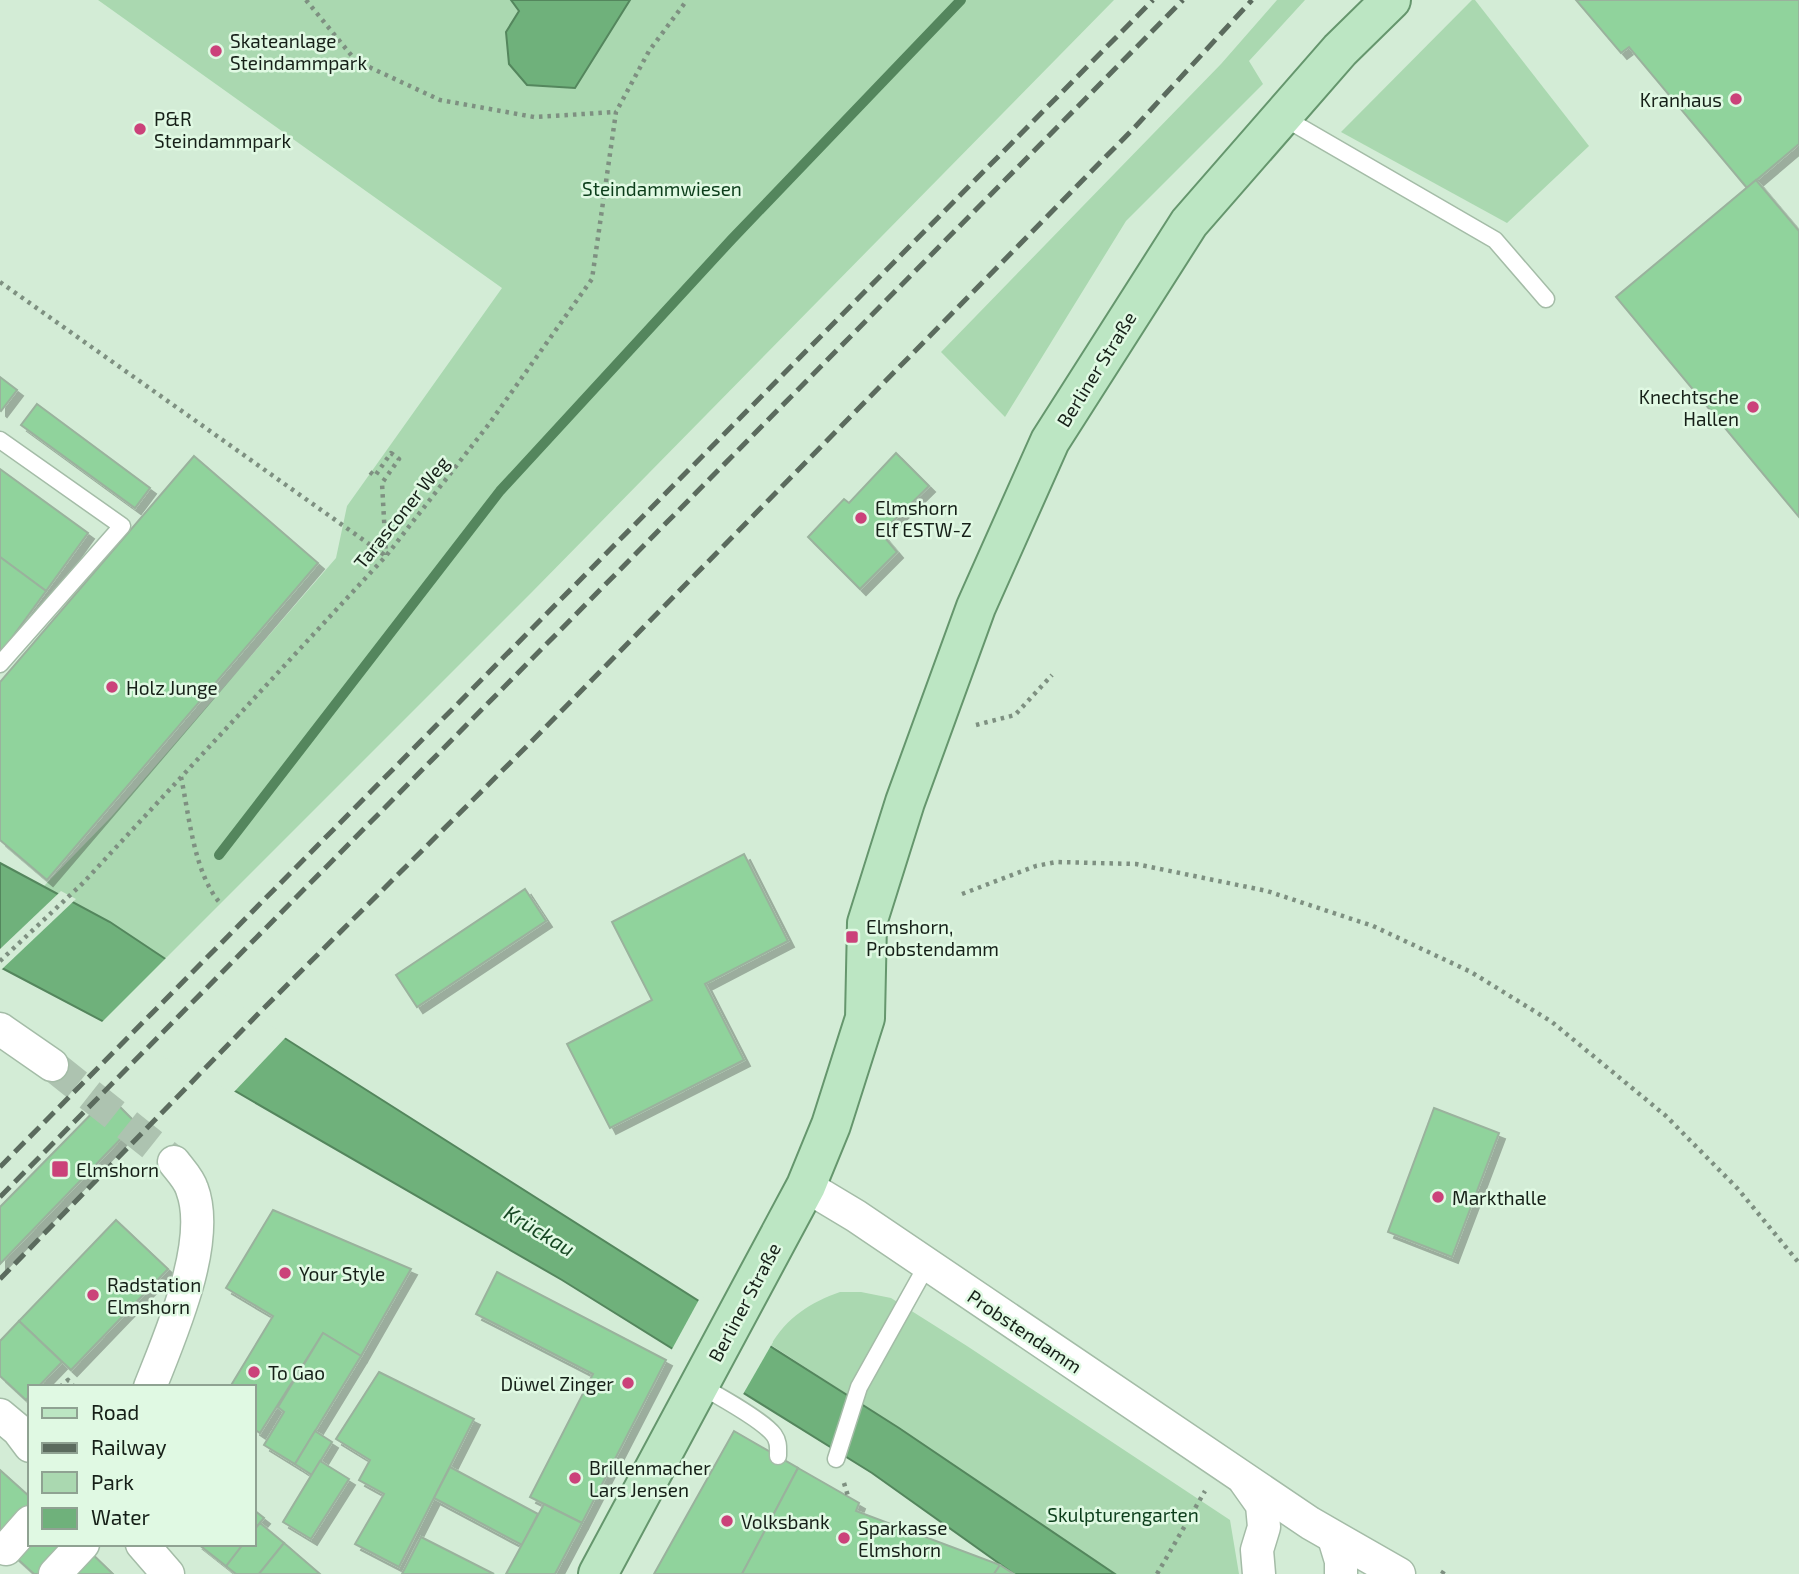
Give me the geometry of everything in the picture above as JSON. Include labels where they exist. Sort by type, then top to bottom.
[{"type":"main road","name":"Berliner Straße","points":[[598,1574],[806,1186],[831,1125],[865,1018],[867,923],[905,802],[976,607],[1050,441],[1189,223],[1340,50],[1391,0]]},
{"type":"street","points":[[0,1029],[52,1065]]},
{"type":"street","points":[[151,1385],[190,1276],[198,1223],[192,1188],[174,1162]]},
{"type":"street","name":"Probstendamm","points":[[806,1186],[856,1216],[1334,1538],[1399,1574]]},
{"type":"street","points":[[0,1415],[18,1430],[28,1443]]},
{"type":"street","name":"Probstendamm","points":[[1231,1470],[1262,1505],[1264,1527],[1257,1550],[1259,1574]]},
{"type":"street","points":[[6,1549],[28,1524]]},
{"type":"street","points":[[1334,1538],[1341,1561],[1341,1574]]},
{"type":"street","points":[[55,1574],[81,1546]]},
{"type":"street","points":[[144,1546],[168,1574]]},
{"type":"lane","points":[[1281,116],[1494,240],[1546,299]]},
{"type":"lane","points":[[0,440],[122,526],[0,664]]},
{"type":"lane","points":[[836,1459],[859,1387],[927,1265]]},
{"type":"lane","points":[[696,1392],[745,1413],[773,1434],[779,1446],[778,1457]]},
{"type":"path","points":[[306,0],[356,61],[440,100],[534,117],[615,113]]},
{"type":"path","name":"Tarasconer Weg","points":[[0,961],[83,883],[386,556],[489,424],[592,279],[615,113],[649,51],[687,0]]},
{"type":"path","points":[[0,282],[386,556]]},
{"type":"path","points":[[370,472],[375,476],[391,453],[399,458],[382,483],[386,556]]},
{"type":"path","points":[[976,725],[1015,715],[1052,675]]},
{"type":"path","points":[[181,777],[200,863],[220,904]]},
{"type":"path","points":[[962,894],[1036,866],[1056,862],[1136,864],[1267,891],[1373,926],[1471,972],[1552,1023],[1666,1116],[1738,1189],[1799,1263]]},
{"type":"path","points":[[1157,1574],[1231,1470]]},
{"type":"green space","name":"Steindammwiesen","points":[[98,0],[1114,0],[532,592],[164,960],[110,922],[44,886],[112,816],[336,558],[347,506],[502,288]]},
{"type":"green space","points":[[1277,0],[1305,0],[1249,61],[1263,84],[1126,221],[1005,417],[941,352],[1221,64]]},
{"type":"green space","points":[[1472,0],[1475,0],[1589,146],[1507,223],[1341,132]]},
{"type":"green space","name":"Skulpturengarten","points":[[840,1292],[861,1292],[891,1298],[1230,1520],[1239,1574],[1115,1574],[771,1345],[784,1327],[800,1312]]},
{"type":"water","points":[[511,0],[630,0],[575,88],[527,85],[509,64],[506,32],[519,11]]},
{"type":"water","name":"Krückau","points":[[0,863],[110,922],[275,1032],[899,1428],[1115,1574],[1014,1574],[872,1473],[562,1280],[235,1091],[0,967]]},
{"type":"pier","points":[[61,891],[76,899],[0,971],[0,949]]},
{"type":"pier","points":[[167,957],[287,1036],[233,1093],[100,1024]]},
{"type":"pier","points":[[701,1296],[773,1342],[742,1396],[671,1351]]},
{"type":"building","name":"Kranhaus","points":[[1576,0],[1799,0],[1799,144],[1747,188],[1629,47],[1621,53]]},
{"type":"building","name":"Knechtsche Hallen","points":[[1756,180],[1799,231],[1799,517],[1616,297]]},
{"type":"building","points":[[0,377],[17,390],[1,411],[0,410]]},
{"type":"building","points":[[37,404],[150,488],[135,508],[21,425]]},
{"type":"building","name":"Elmshorn Elf ESTW-Z","points":[[896,453],[929,486],[881,533],[897,552],[860,589],[808,537],[844,499],[849,503]]},
{"type":"building","name":"Holz Junge","points":[[194,456],[318,563],[47,880],[0,840],[0,682]]},
{"type":"building","points":[[0,469],[88,533],[46,591],[0,557]]},
{"type":"building","points":[[0,557],[46,591],[0,654]]},
{"type":"building","points":[[744,854],[788,941],[705,984],[744,1060],[610,1128],[567,1044],[652,1000],[612,922]]},
{"type":"building","points":[[525,889],[546,921],[417,1007],[396,975]]},
{"type":"building","points":[[109,1096],[136,1123],[0,1264],[0,1207]]},
{"type":"building","name":"Markthalle","points":[[1434,1108],[1499,1133],[1452,1257],[1388,1232]]},
{"type":"building","points":[[273,1210],[411,1269],[361,1356],[323,1333],[260,1433],[256,1430],[256,1385],[231,1385],[273,1316],[226,1288]]},
{"type":"building","name":"Radstation Elmshorn","points":[[116,1220],[168,1269],[71,1370],[19,1321]]},
{"type":"building","points":[[497,1272],[666,1360],[582,1523],[530,1497],[593,1374],[476,1314]]},
{"type":"building","points":[[19,1321],[62,1362],[40,1385],[28,1385],[26,1400],[0,1376],[0,1341]]},
{"type":"building","points":[[323,1333],[361,1356],[295,1464],[264,1445],[284,1412],[278,1407]]},
{"type":"building","points":[[379,1372],[474,1419],[399,1567],[355,1544],[384,1494],[359,1480],[370,1460],[336,1439]]},
{"type":"building","points":[[315,1431],[332,1442],[312,1475],[295,1464]]},
{"type":"building","name":"Volksbank","points":[[734,1431],[798,1468],[742,1574],[654,1574]]},
{"type":"building","points":[[320,1461],[349,1479],[311,1539],[283,1522]]},
{"type":"building","points":[[450,1467],[538,1514],[522,1545],[434,1498]]},
{"type":"building","name":"Sparkasse Elmshorn","points":[[798,1468],[859,1503],[856,1511],[1000,1565],[994,1574],[742,1574]]},
{"type":"building","points":[[0,1470],[28,1495],[28,1513],[0,1542]]},
{"type":"building","points":[[544,1504],[582,1523],[555,1574],[506,1574]]},
{"type":"building","points":[[256,1512],[264,1518],[256,1528]]},
{"type":"building","points":[[260,1523],[284,1543],[259,1574],[236,1574],[226,1566],[241,1546],[256,1546],[256,1528]]},
{"type":"building","points":[[421,1537],[494,1574],[402,1574]]},
{"type":"building","points":[[284,1543],[320,1574],[259,1574]]},
{"type":"building","points":[[28,1545],[69,1546],[42,1574],[34,1574],[12,1554]]},
{"type":"building","points":[[201,1546],[241,1546],[226,1566]]},
{"type":"building","points":[[86,1548],[113,1574],[62,1574]]},
{"type":"building","points":[[1000,1565],[1014,1574],[994,1574]]},
{"type":"waterway","points":[[219,855],[500,491],[732,239],[961,0]]},
{"type":"tunnel","points":[[52,1065],[174,1162]]},
{"type":"railway","points":[[0,1167],[1153,0]]},
{"type":"railway","points":[[0,1197],[1183,0]]},
{"type":"railway","points":[[0,1279],[258,1014],[527,746],[1135,127],[1252,0]]},
{"type":"place","name":"Skateanlage Steindammpark","points":[[216,51]]},
{"type":"place","name":"Kranhaus","points":[[1736,99]]},
{"type":"place","name":"P&R Steindammpark","points":[[140,129]]},
{"type":"place","name":"Knechtsche Hallen","points":[[1753,407]]},
{"type":"place","name":"Elmshorn Elf ESTW-Z","points":[[861,518]]},
{"type":"place","name":"Holz Junge","points":[[112,687]]},
{"type":"place","name":"Elmshorn, Probstendamm","points":[[852,937]]},
{"type":"place","name":"Elmshorn","points":[[60,1169]]},
{"type":"place","name":"Markthalle","points":[[1438,1197]]},
{"type":"place","name":"Your Style","points":[[285,1273]]},
{"type":"place","name":"Radstation Elmshorn","points":[[93,1295]]},
{"type":"place","name":"To Gao","points":[[254,1372]]},
{"type":"place","name":"Düwel Zinger","points":[[628,1383]]},
{"type":"place","name":"Brillenmacher Lars Jensen","points":[[575,1478]]},
{"type":"place","name":"Volksbank","points":[[727,1521]]},
{"type":"place","name":"Sparkasse Elmshorn","points":[[844,1538]]}]
